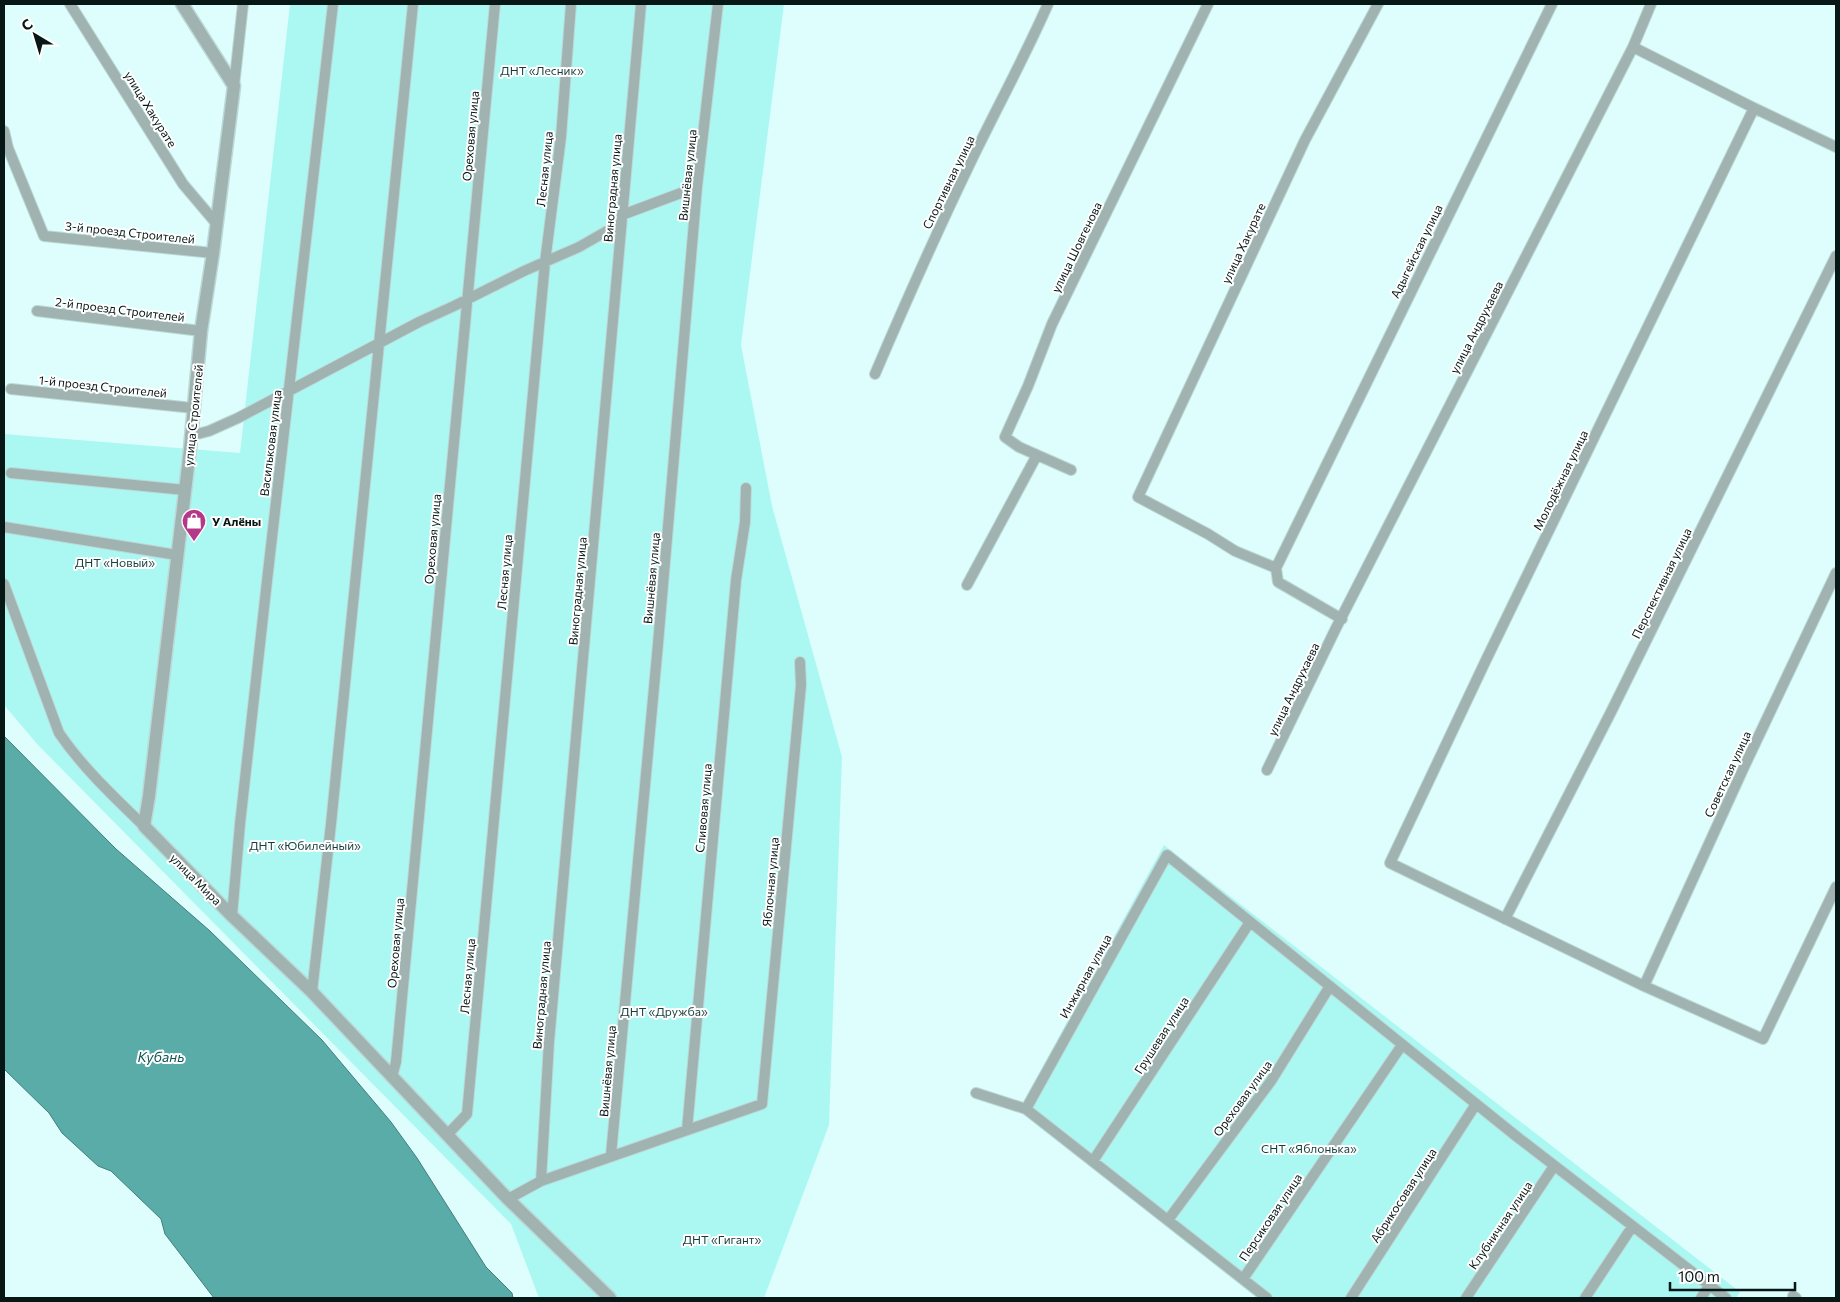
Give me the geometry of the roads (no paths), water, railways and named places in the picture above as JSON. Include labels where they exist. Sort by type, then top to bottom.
[{"type":"street","name":"улица Хакурате","points":[[70,4],[183,184],[216,223]]},
{"type":"street","points":[[182,4],[234,86]]},
{"type":"street","name":"улица Строителей","points":[[144,826],[185,490],[201,331],[213,253],[244,4]]},
{"type":"street","name":"Васильковая улица","points":[[232,916],[244,785],[333,4]]},
{"type":"street","points":[[312,992],[331,824],[413,4]]},
{"type":"street","name":"Ореховая улица","points":[[392,1077],[396,1062],[495,4]]},
{"type":"street","name":"Лесная улица","points":[[447,1135],[467,1114],[545,262],[561,137],[571,4]]},
{"type":"street","name":"Виноградная улица","points":[[541,1181],[550,1032],[641,4]]},
{"type":"street","name":"Вишнёвая улица","points":[[611,1155],[658,644],[697,187],[718,4]]},
{"type":"street","name":"Спортивная улица","points":[[875,374],[916,276],[1031,44],[1048,4]]},
{"type":"street","name":"улица Шовгенова","points":[[1071,470],[1019,446],[1005,437],[1028,386],[1052,324],[1208,4]]},
{"type":"street","name":"улица Хакурате","points":[[1276,568],[1235,551],[1208,534],[1138,497],[1306,140],[1378,4]]},
{"type":"street","name":"Адыгейская улица","points":[[1276,568],[1552,4]]},
{"type":"street","name":"улица Андрухаева","points":[[1267,770],[1633,47],[1651,4]]},
{"type":"street","points":[[1633,47],[1836,148]]},
{"type":"street","name":"Молодёжная улица","points":[[1505,919],[1390,863],[1486,660],[1754,108]]},
{"type":"street","name":"3-й проезд Строителей","points":[[4,131],[8,148],[44,236],[213,253]]},
{"type":"street","points":[[190,436],[209,431],[238,418],[419,322],[579,247],[622,219],[697,187]]},
{"type":"street","name":"Перспективная улица","points":[[1505,919],[1611,712],[1836,256]]},
{"type":"street","name":"2-й проезд Строителей","points":[[37,312],[201,331]]},
{"type":"street","name":"1-й проезд Строителей","points":[[10,389],[193,408]]},
{"type":"street","points":[[967,585],[1037,455]]},
{"type":"street","points":[[11,473],[185,490]]},
{"type":"street","name":"Сливовая улица","points":[[687,1130],[736,580],[745,522],[746,488]]},
{"type":"street","points":[[4,527],[177,555]]},
{"type":"street","points":[[1276,568],[1278,582],[1342,619]]},
{"type":"street","name":"Советская улица","points":[[1644,986],[1744,767],[1836,573]]},
{"type":"street","name":"улица Мира","points":[[4,584],[59,733],[80,761],[232,916],[312,992],[508,1199],[610,1298]]},
{"type":"street","name":"Яблочная улица","points":[[687,1130],[762,1104],[801,685],[800,662]]},
{"type":"street","name":"Инжирная улица","points":[[1026,1109],[1167,855],[1250,922]]},
{"type":"street","points":[[1505,919],[1644,986],[1763,1039],[1836,887]]},
{"type":"street","points":[[1250,922],[1554,1166],[1726,1298]]},
{"type":"street","name":"Грушевая улица","points":[[1093,1161],[1250,922]]},
{"type":"street","name":"Ореховая улица","points":[[1168,1220],[1271,1081],[1330,986]]},
{"type":"street","name":"Персиковая улица","points":[[1243,1279],[1402,1045]]},
{"type":"street","points":[[976,1093],[1026,1109],[1267,1298]]},
{"type":"street","name":"Абрикосовая улица","points":[[1350,1298],[1476,1104]]},
{"type":"street","points":[[508,1199],[541,1181],[687,1130]]},
{"type":"street","name":"Клубничная улица","points":[[1466,1298],[1554,1166]]},
{"type":"street","points":[[1585,1298],[1632,1227]]},
{"type":"street","points":[[1701,1298],[1709,1286]]},
{"type":"water","name":"Кубань","points":[[4,736],[116,849],[210,931],[322,1040],[391,1122],[417,1158],[486,1267],[512,1293],[513,1298],[214,1298],[165,1234],[161,1219],[111,1171],[98,1166],[62,1133],[49,1113],[4,1069]]},
{"type":"place","name":"У Алёны","points":[[194,542]]},
{"type":"park label","name":"ДНТ «Лесник»","points":[[542,70]]},
{"type":"park label","name":"ДНТ «Новый»","points":[[115,562]]},
{"type":"park label","name":"ДНТ «Юбилейный»","points":[[305,845]]},
{"type":"park label","name":"ДНТ «Дружба»","points":[[664,1011]]},
{"type":"park label","name":"СНТ «Яблонька»","points":[[1309,1148]]},
{"type":"park label","name":"ДНТ «Гигант»","points":[[722,1239]]}]
